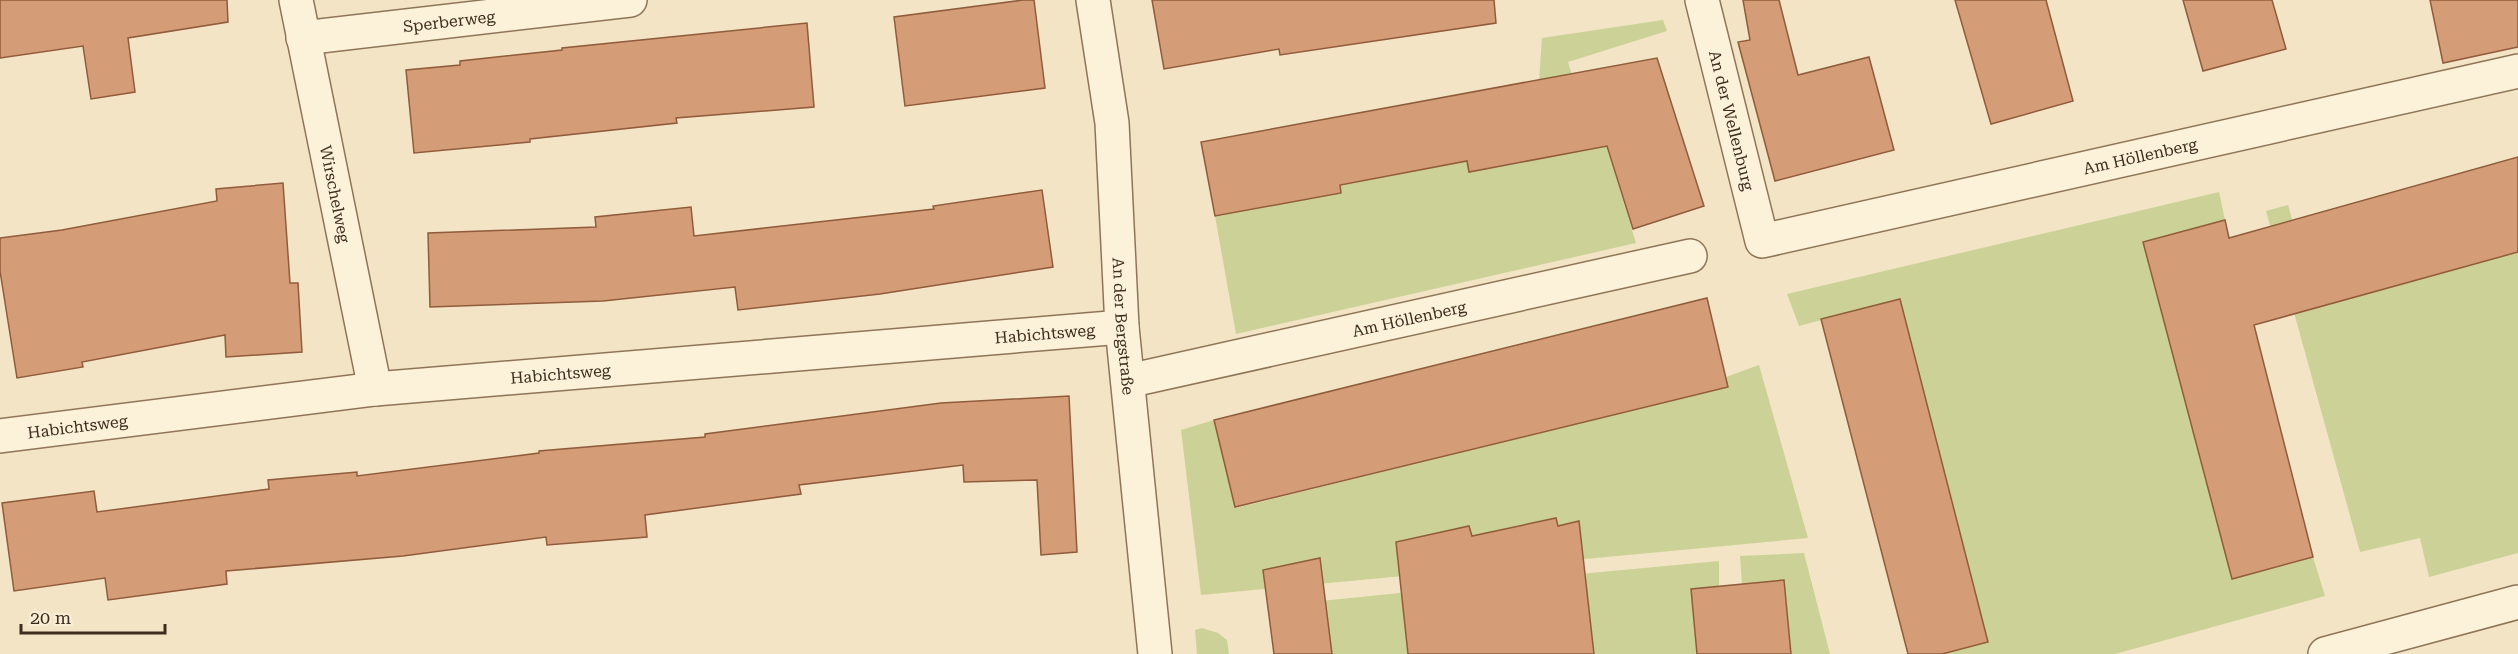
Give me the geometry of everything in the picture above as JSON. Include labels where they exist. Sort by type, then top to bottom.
[{"type":"street","name":"Wirschelweg","points":[[296,0],[375,389]]},
{"type":"street","name":"Sperberweg","points":[[303,38],[630,0]]},
{"type":"street","name":"An der Bergstraße","points":[[1093,0],[1112,123],[1122,327],[1155,654]]},
{"type":"street","name":"An der Wellenburg","points":[[1702,0],[1762,241]]},
{"type":"street","name":"Am Höllenberg","points":[[1762,241],[2518,71]]},
{"type":"street","name":"Am Höllenberg","points":[[1128,381],[1690,256]]},
{"type":"street","name":"Habichtsweg","points":[[0,436],[375,389],[1122,327]]},
{"type":"street","points":[[2325,654],[2518,602]]},
{"type":"green space","points":[[1663,20],[1667,31],[1568,62],[1582,108],[1594,105],[1636,243],[1236,334],[1215,216],[1340,193],[1340,185],[1467,161],[1469,172],[1553,156],[1539,80],[1542,38]]},
{"type":"green space","points":[[2219,192],[2225,220],[2143,242],[2232,579],[2313,557],[2325,596],[2115,654],[1942,654],[1988,641],[1900,299],[1799,326],[1787,294]]},
{"type":"green space","points":[[2288,205],[2317,307],[2518,252],[2518,553],[2429,577],[2420,538],[2360,552],[2266,211]]},
{"type":"green space","points":[[1759,365],[1808,538],[1201,595],[1181,430],[1214,420],[1236,508],[1727,387],[1726,377]]},
{"type":"green space","points":[[1804,553],[1830,654],[1791,654],[1784,580],[1742,584],[1740,556]]},
{"type":"green space","points":[[1719,561],[1719,586],[1691,589],[1697,654],[1594,654],[1587,597],[1505,581]]},
{"type":"green space","points":[[1479,585],[1408,654],[1332,654],[1291,604]]},
{"type":"green space","points":[[1202,628],[1218,633],[1227,640],[1229,654],[1197,654],[1195,630]]},
{"type":"building","points":[[0,0],[227,0],[228,22],[128,38],[135,92],[91,99],[83,46],[0,58]]},
{"type":"building","points":[[1034,0],[1045,88],[905,106],[894,17]]},
{"type":"building","points":[[1152,0],[1494,0],[1496,23],[1280,55],[1279,49],[1164,69]]},
{"type":"building","points":[[1743,0],[1779,0],[1798,75],[1869,57],[1894,150],[1775,181],[1738,42],[1750,40]]},
{"type":"building","points":[[1955,0],[2046,0],[2073,101],[1991,124]]},
{"type":"building","points":[[2183,0],[2272,0],[2286,49],[2203,71]]},
{"type":"building","points":[[2430,0],[2518,0],[2518,47],[2443,63]]},
{"type":"building","points":[[807,23],[814,107],[676,118],[677,123],[530,139],[530,142],[414,153],[406,70],[460,65],[460,61],[562,50],[562,48]]},
{"type":"building","points":[[1657,58],[1704,206],[1633,229],[1607,146],[1469,172],[1467,161],[1340,185],[1341,193],[1215,216],[1201,142]]},
{"type":"building","points":[[2518,157],[2518,252],[2254,325],[2313,557],[2232,579],[2143,242],[2225,220],[2229,238]]},
{"type":"building","points":[[283,183],[290,283],[298,283],[302,352],[226,357],[225,335],[82,362],[83,367],[17,378],[0,271],[0,238],[62,230],[217,201],[216,189]]},
{"type":"building","points":[[1042,190],[1053,267],[880,294],[738,310],[735,287],[603,301],[430,307],[428,233],[596,227],[595,217],[691,207],[694,236],[934,209],[933,206]]},
{"type":"building","points":[[1707,298],[1728,387],[1235,507],[1214,420]]},
{"type":"building","points":[[1900,299],[1988,642],[1942,654],[1908,654],[1821,319]]},
{"type":"building","points":[[1069,396],[1077,552],[1041,555],[1037,480],[964,482],[963,465],[799,485],[801,494],[645,515],[647,537],[547,545],[546,537],[403,556],[226,571],[227,584],[108,600],[105,578],[14,591],[2,503],[94,491],[97,512],[269,489],[268,480],[357,472],[357,476],[539,453],[539,451],[705,437],[705,434],[941,403]]},
{"type":"building","points":[[1556,518],[1558,526],[1579,521],[1594,654],[1408,654],[1396,542],[1469,526],[1472,536]]},
{"type":"building","points":[[1320,558],[1332,654],[1274,654],[1263,570]]},
{"type":"building","points":[[1784,580],[1791,654],[1697,654],[1691,589]]}]
